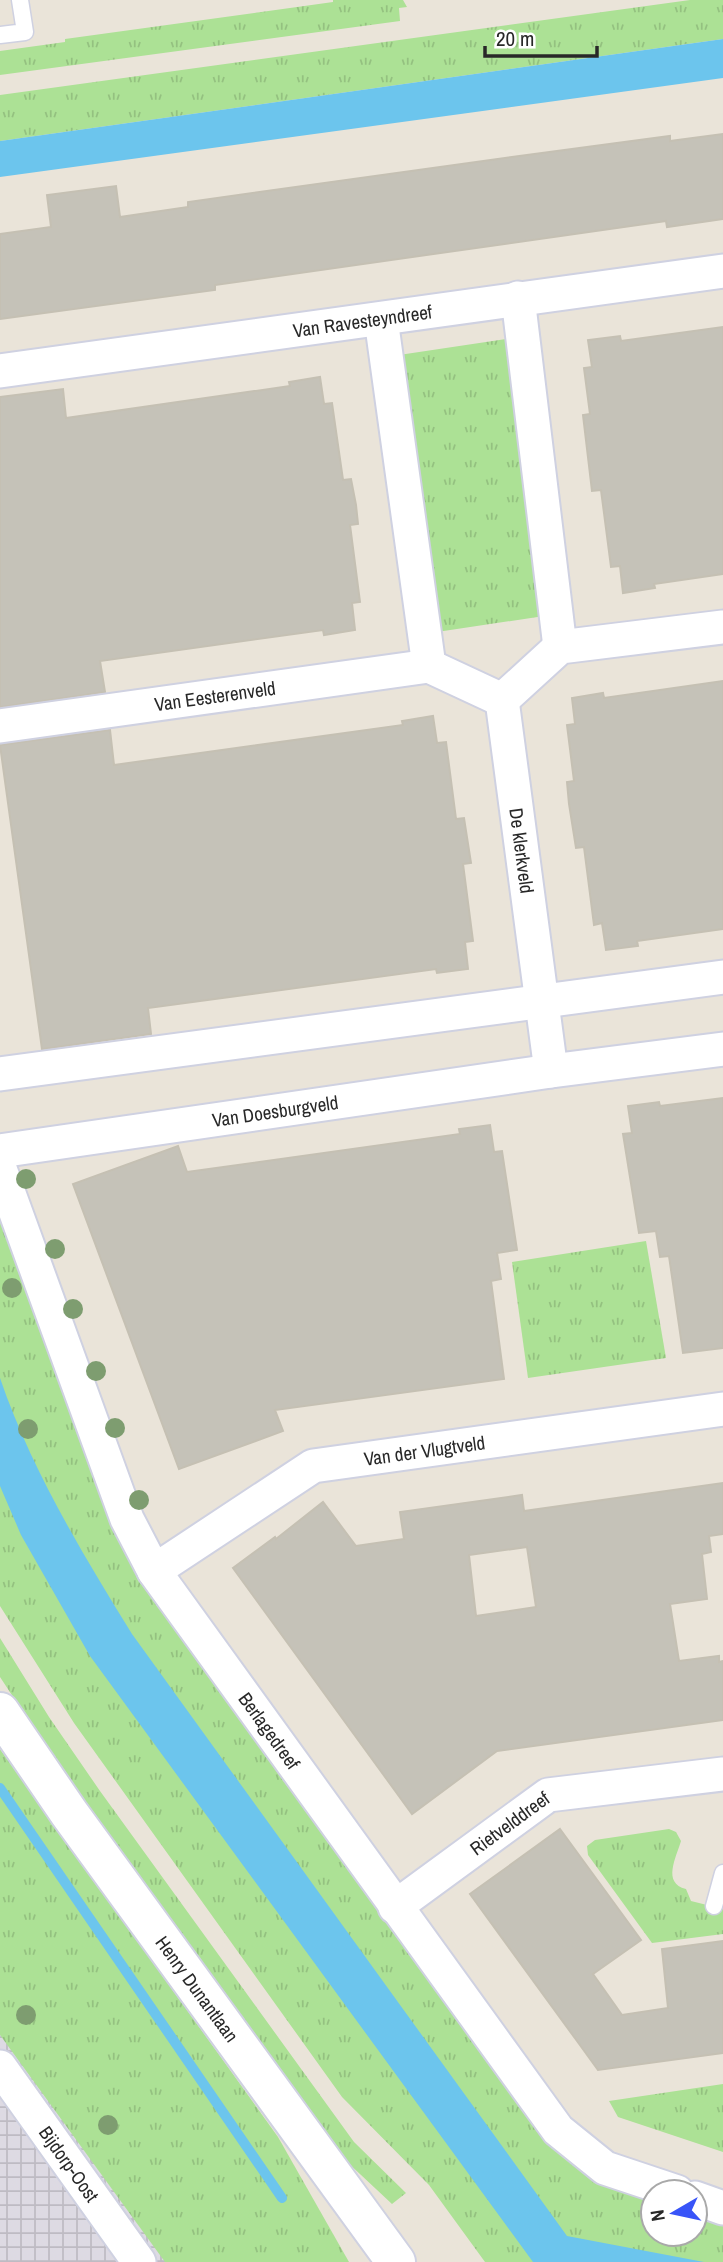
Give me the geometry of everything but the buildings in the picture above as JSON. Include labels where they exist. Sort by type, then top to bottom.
[{"type":"main road","name":"Henry Dunantlaan","points":[[0,1712],[69,1813],[397,2262]]},
{"type":"street","name":"Van Ravesteyndreef","points":[[0,371],[723,271]]},
{"type":"street","points":[[518,298],[560,647]]},
{"type":"street","points":[[381,319],[429,666],[502,700],[560,647],[723,627]]},
{"type":"street","name":"Van Eesterenveld","points":[[0,726],[429,666]]},
{"type":"street","name":"De klerkveld","points":[[502,700],[541,1001]]},
{"type":"street","points":[[0,1074],[723,977]]},
{"type":"street","points":[[541,1001],[551,1071]]},
{"type":"street","name":"Van Doesburgveld","points":[[0,1151],[551,1071],[723,1049]]},
{"type":"street","name":"Berlagedreef","points":[[0,1169],[127,1519],[154,1571],[558,2130],[605,2168],[639,2179]]},
{"type":"street","name":"Van der Vlugtveld","points":[[154,1571],[313,1466],[723,1409]]},
{"type":"street","name":"Rietvelddreef","points":[[395,1907],[548,1795],[723,1774]]},
{"type":"street","name":"Bijdorp-Oost","points":[[0,2067],[139,2262]]},
{"type":"lane","points":[[0,35],[24,32],[20,0]]},
{"type":"lane","points":[[713,1906],[723,1873]]},
{"type":"shaded area","points":[[0,1920],[232,2262],[0,2262]]},
{"type":"green space","points":[[333,0],[403,0],[407,7],[399,8],[400,21],[0,75],[0,51]]},
{"type":"green space","points":[[690,0],[723,0],[723,39],[0,141],[0,95]]},
{"type":"green space","points":[[506,339],[544,616],[437,632],[399,355]]},
{"type":"green space","points":[[0,1212],[115,1524],[558,2148],[639,2191],[639,2248],[709,2248],[709,2218],[723,2222],[723,2262],[485,2262],[429,2185],[342,2097],[74,1723],[0,1606]]},
{"type":"green space","points":[[646,1241],[666,1358],[528,1378],[512,1262]]},
{"type":"green space","points":[[0,1638],[49,1717],[100,1791],[354,2142],[406,2193],[392,2204],[345,2160],[58,1765],[0,1677]]},
{"type":"green space","points":[[0,1749],[278,2137],[349,2262],[165,2262],[0,2035]]},
{"type":"green space","points":[[669,1829],[676,1832],[681,1841],[674,1862],[674,1881],[686,1889],[691,1901],[723,1909],[723,1934],[652,1943],[588,1855],[587,1846],[595,1840]]},
{"type":"green space","points":[[723,2084],[723,2152],[618,2117],[609,2101]]},
{"type":"water","points":[[723,39],[723,78],[0,177],[0,141]]},
{"type":"water","points":[[0,1378],[42,1478],[132,1634],[567,2236],[704,2262],[533,2262],[90,1656],[21,1535],[0,1486]]},
{"type":"waterway","points":[[0,1788],[282,2198]]}]
